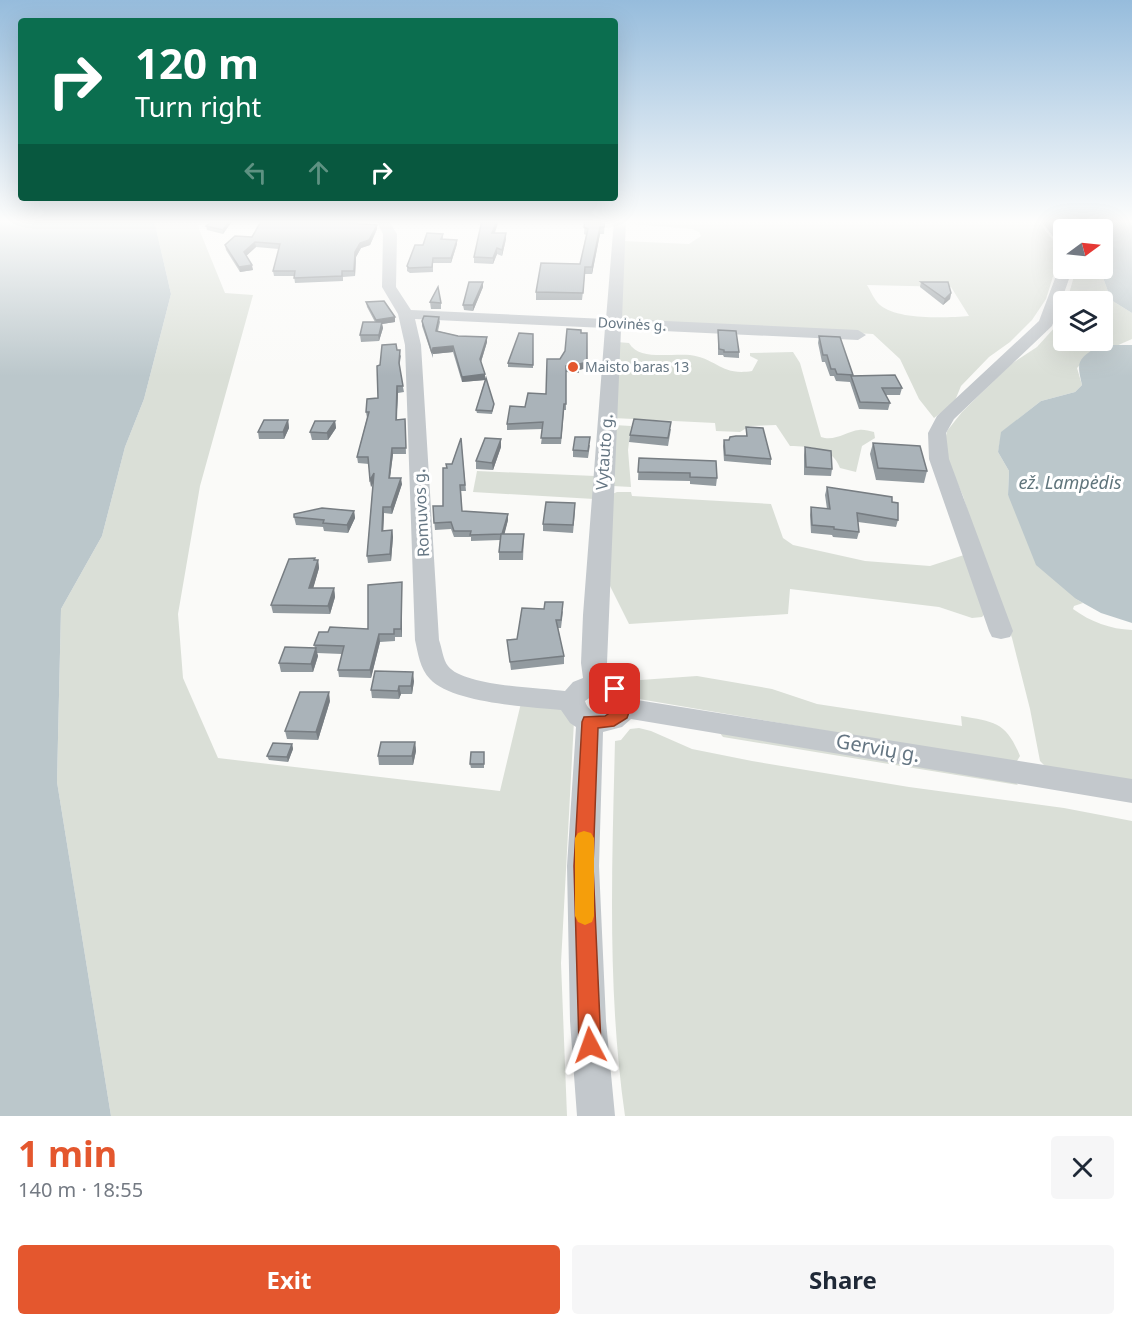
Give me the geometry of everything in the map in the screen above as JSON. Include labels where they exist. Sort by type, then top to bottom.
[{"type":"street","name":"Romuvos g.","points":[[389,272],[389,288],[406,314],[413,345],[427,640],[437,672],[444,678],[468,688],[581,711]]},
{"type":"street","name":"Vytauto g.","points":[[597,684],[594,663],[595,615],[605,420],[617,272]]},
{"type":"street","points":[[1001,631],[939,459],[933,420],[946,416],[1046,323],[1062,279]]},
{"type":"street","name":"Dovinės g.","points":[[406,314],[858,335]]},
{"type":"street","points":[[581,711],[608,722],[616,719],[625,708],[621,694],[615,689],[597,684],[580,689],[588,1021],[596,1116]]},
{"type":"street","name":"Gervių g.","points":[[625,708],[1132,791]]},
{"type":"shaded area","points":[[166,272],[217,272],[225,293],[253,295],[200,486],[178,614],[183,678],[218,758],[500,791],[521,703],[564,707],[574,721],[561,963],[567,1116],[111,1116],[57,782],[61,609],[102,536],[125,447],[144,399],[171,294]]},
{"type":"shaded area","points":[[621,272],[1053,272],[1046,299],[1032,320],[1010,342],[989,357],[961,386],[954,403],[934,418],[919,399],[900,359],[873,334],[618,320]],"holes":[[[867,285],[951,287],[969,316],[910,316],[888,310],[874,298]]]},
{"type":"shaded area","points":[[1073,279],[1104,279],[1108,291],[1070,291]]},
{"type":"shaded area","points":[[1113,301],[1132,313],[1132,339],[1113,346]]},
{"type":"shaded area","points":[[1053,329],[1053,351],[1093,351],[1077,368],[1082,385],[1075,392],[1041,401],[1002,432],[998,452],[1009,471],[1008,495],[1076,599],[1083,603],[1074,606],[1073,609],[1101,624],[1132,630],[1132,781],[1047,768],[1040,761],[1012,638],[983,560],[963,496],[943,450],[947,431],[962,412],[1011,364],[1037,347]]},
{"type":"shaded area","points":[[617,342],[629,343],[634,349],[648,354],[699,357],[726,369],[742,372],[752,371],[758,360],[750,356],[750,353],[793,352],[800,363],[821,437],[831,438],[862,430],[874,432],[875,438],[862,446],[856,472],[840,468],[832,455],[820,449],[790,446],[776,425],[750,426],[740,432],[716,431],[715,423],[613,418]]},
{"type":"shaded area","points":[[614,425],[631,426],[628,450],[631,487],[613,486]]},
{"type":"shaded area","points":[[477,471],[595,476],[594,499],[473,492]]},
{"type":"shaded area","points":[[617,492],[631,492],[632,496],[771,504],[783,538],[793,545],[865,561],[930,566],[964,555],[986,612],[982,617],[972,618],[939,607],[790,589],[788,614],[629,624],[608,582],[610,495]]},
{"type":"shaded area","points":[[697,676],[772,689],[817,704],[962,726],[961,716],[983,720],[1004,730],[1010,736],[1020,756],[1017,761],[1003,761],[639,699],[626,681]]},
{"type":"shaded area","points":[[639,728],[692,749],[752,761],[909,787],[1064,808],[1132,821],[1132,1116],[625,1116],[615,1022],[613,975],[615,741],[621,740],[630,729]]},
{"type":"shaded area","points":[[719,732],[1015,782],[1018,785],[723,737]]},
{"type":"water","points":[[0,272],[166,272],[171,294],[144,399],[125,447],[102,536],[61,609],[57,782],[111,1116],[0,1116]]},
{"type":"water","points":[[1113,272],[1132,272],[1132,313],[1113,301],[1113,291],[1108,291],[1104,279],[1113,279]]},
{"type":"water","name":"ež. Lampėdis","points":[[1113,345],[1132,345],[1132,623],[1101,613],[1076,599],[1036,565],[1008,495],[1009,471],[998,452],[1001,432],[1041,401],[1075,392],[1082,385],[1079,365],[1091,351],[1113,351]]},
{"type":"building","points":[[295,272],[342,272],[342,276],[294,278]]},
{"type":"building","points":[[539,272],[585,272],[583,293],[536,292]]},
{"type":"building","points":[[469,282],[483,282],[473,305],[463,305]]},
{"type":"building","points":[[921,282],[948,282],[951,293],[945,299]]},
{"type":"building","points":[[438,287],[441,303],[430,302]]},
{"type":"building","points":[[384,301],[395,317],[376,320],[366,302]]},
{"type":"building","points":[[424,316],[439,317],[436,331],[458,336],[487,337],[480,359],[485,374],[462,377],[453,346],[433,348],[432,353],[422,321]]},
{"type":"building","points":[[363,322],[382,322],[379,335],[360,335]]},
{"type":"building","points":[[567,329],[587,333],[587,362],[579,364],[579,367],[566,366],[566,404],[564,404],[561,438],[541,438],[543,422],[507,424],[510,406],[525,407],[528,393],[546,394],[547,359],[560,359],[565,351]]},
{"type":"building","points":[[718,330],[736,331],[739,352],[724,352],[719,349]]},
{"type":"building","points":[[519,333],[533,334],[533,365],[508,363]]},
{"type":"building","points":[[819,336],[840,337],[853,375],[837,374],[835,369],[831,369],[827,355],[823,355]]},
{"type":"building","points":[[396,344],[397,350],[400,350],[399,363],[403,386],[397,386],[396,420],[405,419],[406,448],[392,448],[389,478],[401,478],[391,507],[383,507],[382,531],[392,530],[390,554],[367,556],[374,473],[370,480],[368,457],[357,457],[369,412],[366,412],[367,399],[378,398],[377,366],[380,365],[382,345]]},
{"type":"building","points":[[895,375],[902,388],[882,388],[890,403],[860,402],[851,376]]},
{"type":"building","points":[[486,378],[494,404],[492,411],[476,410]]},
{"type":"building","points":[[634,419],[671,422],[668,438],[630,435]]},
{"type":"building","points":[[264,420],[288,420],[283,432],[258,432]]},
{"type":"building","points":[[315,421],[335,421],[327,433],[310,432]]},
{"type":"building","points":[[746,427],[763,428],[771,459],[725,455],[724,440],[729,440],[730,437],[747,436]]},
{"type":"building","points":[[575,437],[590,437],[588,451],[573,450]]},
{"type":"building","points":[[461,438],[465,485],[460,485],[462,511],[508,514],[502,534],[470,535],[471,531],[454,531],[451,522],[434,523],[433,506],[443,506],[443,468],[447,468],[446,464],[452,464]]},
{"type":"building","points":[[485,438],[501,439],[492,463],[476,461]]},
{"type":"building","points":[[873,443],[920,446],[927,471],[878,468]]},
{"type":"building","points":[[805,447],[831,451],[832,469],[806,467]]},
{"type":"building","points":[[639,458],[716,461],[717,478],[690,477],[690,473],[638,472]]},
{"type":"building","points":[[827,487],[892,497],[892,502],[898,503],[898,520],[857,513],[859,532],[812,525],[811,507],[830,509]]},
{"type":"building","points":[[546,502],[575,503],[573,525],[543,524]]},
{"type":"building","points":[[322,508],[354,511],[347,525],[294,517],[294,514]]},
{"type":"building","points":[[501,534],[524,534],[522,552],[499,552]]},
{"type":"building","points":[[315,558],[314,560],[318,560],[309,588],[334,588],[328,606],[271,605],[289,559]]},
{"type":"building","points":[[402,582],[401,629],[394,629],[394,634],[379,634],[370,670],[338,670],[344,646],[314,645],[319,632],[328,632],[330,627],[368,629],[368,585]]},
{"type":"building","points":[[545,602],[563,602],[561,620],[556,620],[564,656],[510,662],[507,640],[517,639],[522,608],[544,609]]},
{"type":"building","points":[[285,647],[316,648],[311,664],[279,663]]},
{"type":"building","points":[[375,671],[413,672],[411,686],[399,686],[398,691],[371,690]]},
{"type":"building","points":[[300,692],[329,692],[316,732],[285,731]]},
{"type":"building","points":[[381,742],[415,742],[412,756],[378,756]]},
{"type":"building","points":[[273,743],[292,744],[287,757],[267,756]]},
{"type":"building","points":[[471,752],[484,752],[484,764],[470,764]]},
{"type":"slow traffic","points":[[584,838],[585,916]]},
{"type":"place","name":"Maisto baras 13","points":[[573,367]]},
{"type":"route","points":[[590,1045],[583,866],[590,722],[608,722],[621,714],[625,708],[625,701],[615,689]]}]
